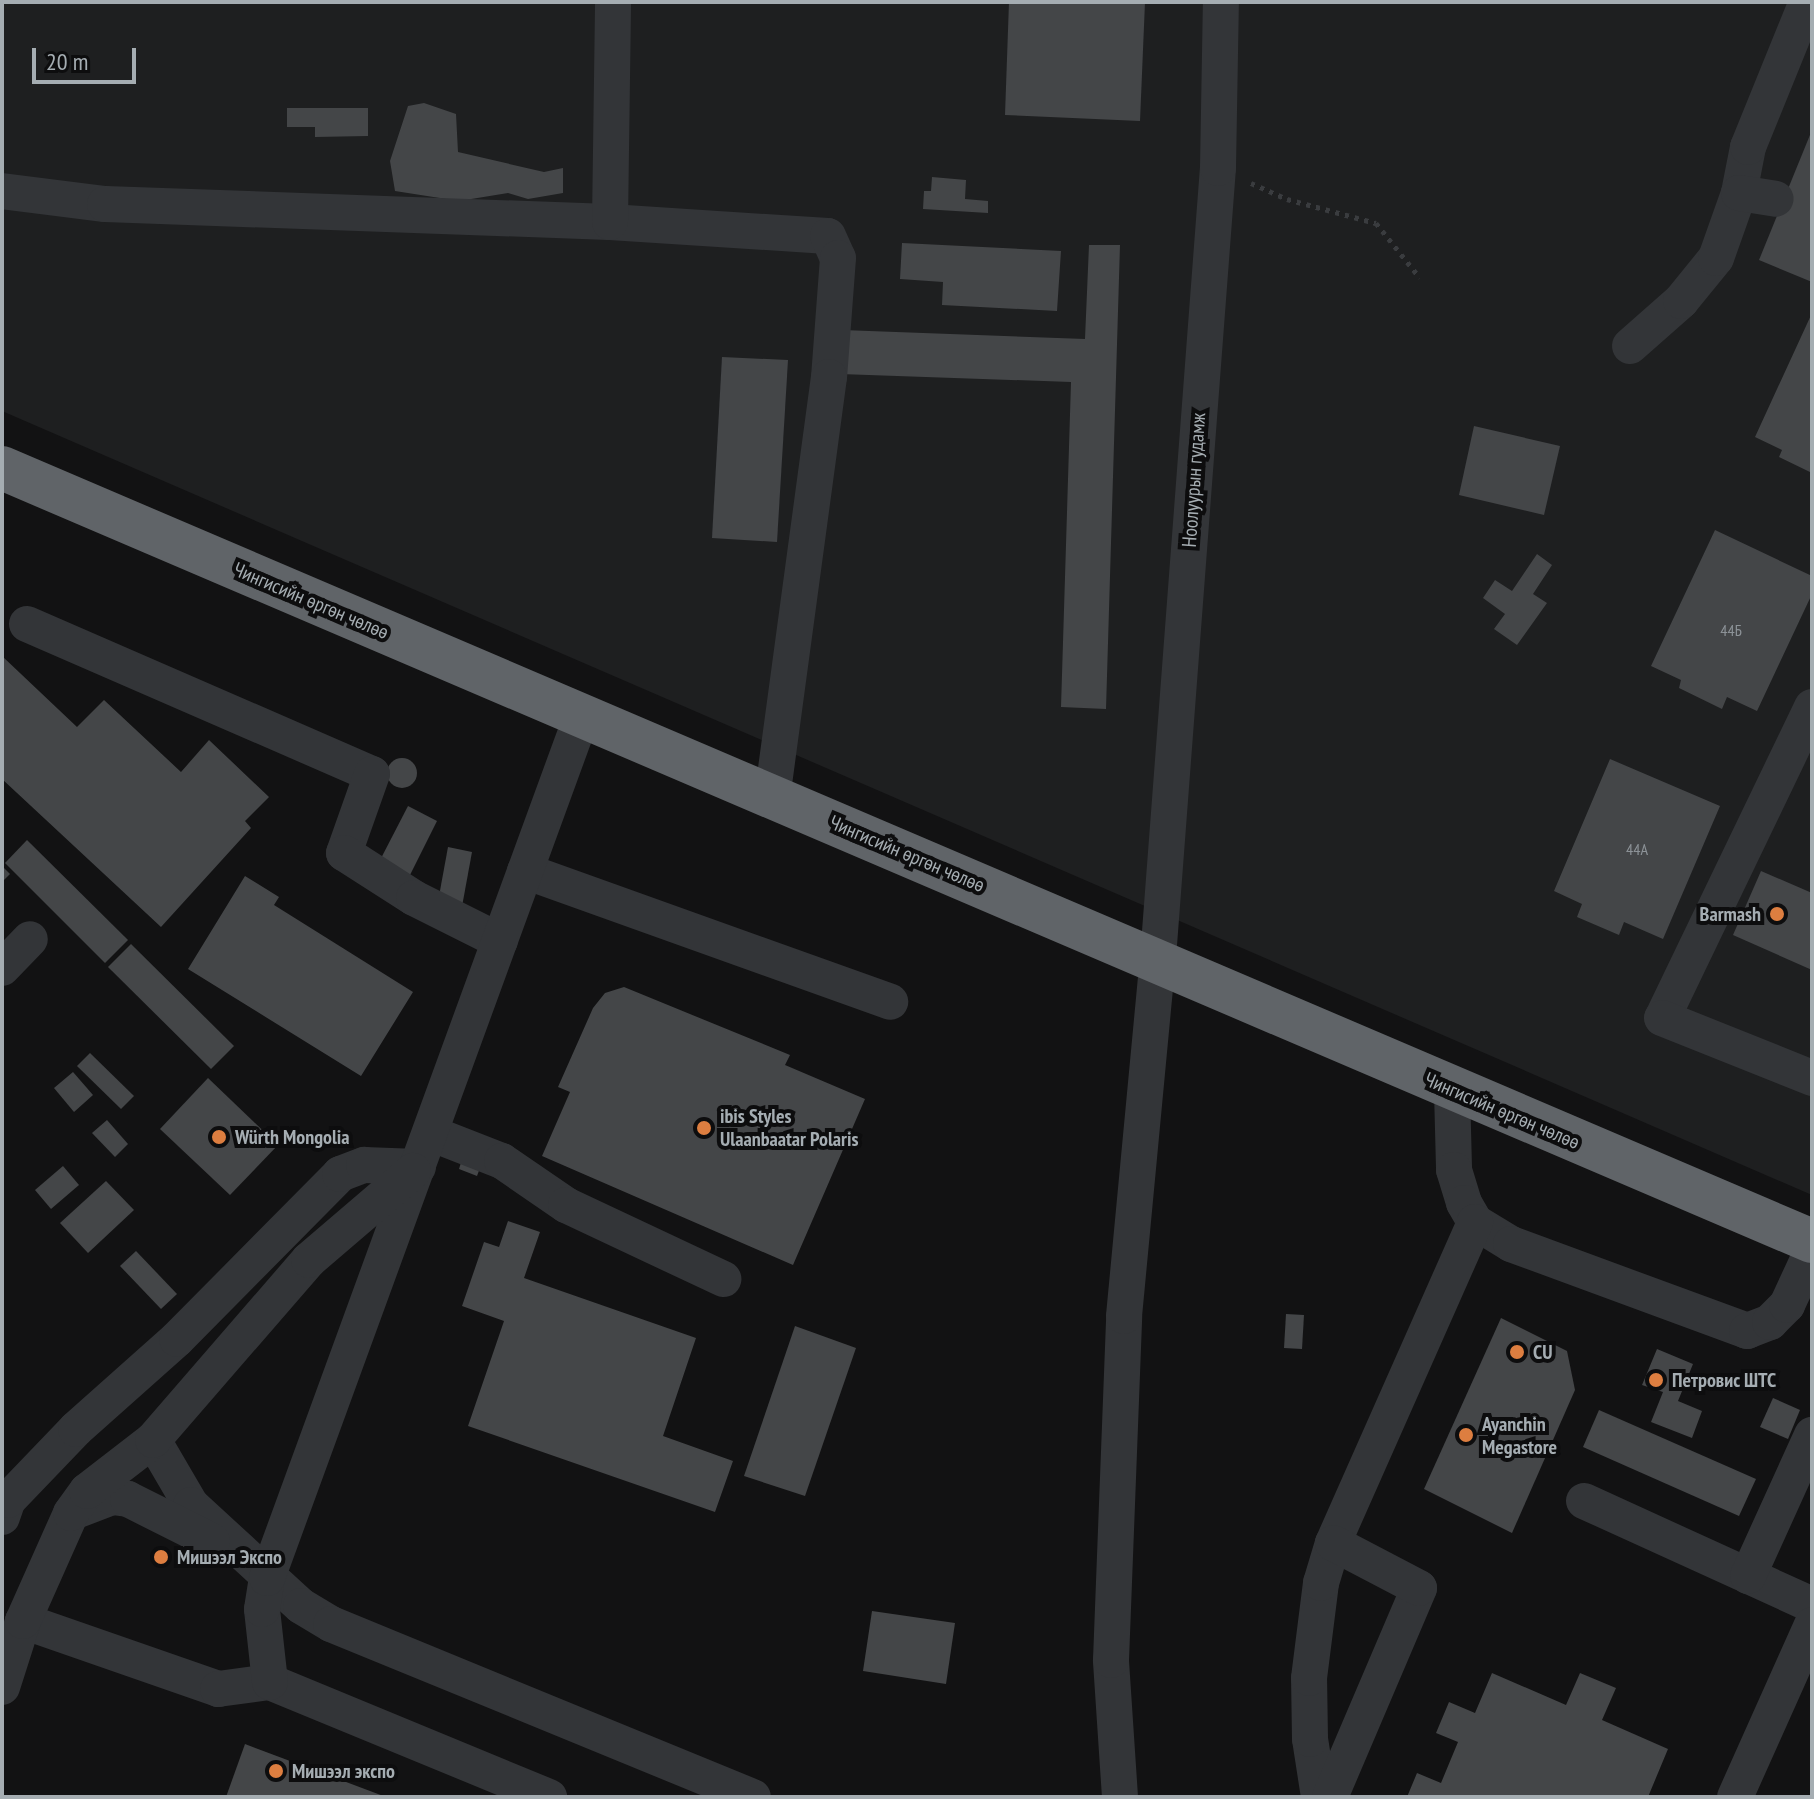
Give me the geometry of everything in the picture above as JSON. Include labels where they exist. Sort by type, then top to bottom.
[{"type":"highway","name":"Чингисийн өргөн чөлөө","points":[[2,468],[581,718],[1158,958],[1452,1091],[1812,1241]]},
{"type":"street","points":[[610,222],[613,2]]},
{"type":"street","name":"Ноолуурын гудамж","points":[[1120,1797],[1111,1660],[1124,1316],[1158,958],[1218,168],[1221,2]]},
{"type":"street","points":[[1630,346],[1681,301],[1716,258],[1739,193],[1748,147],[1807,2]]},
{"type":"street","points":[[2,191],[105,204],[813,231],[834,243],[838,258],[829,377],[772,798]]},
{"type":"street","points":[[1739,193],[1776,199]]},
{"type":"street","points":[[27,624],[372,774],[344,853],[414,898],[500,941]]},
{"type":"street","points":[[1812,707],[1662,1018],[1812,1078]]},
{"type":"street","points":[[270,1682],[262,1609],[267,1578],[581,718]]},
{"type":"street","points":[[525,871],[890,1002]]},
{"type":"street","points":[[2,968],[30,939]]},
{"type":"street","points":[[1452,1091],[1454,1170],[1475,1222],[1511,1244],[1747,1331],[1770,1322],[1787,1305],[1812,1251]]},
{"type":"street","points":[[430,1133],[502,1161],[566,1205],[723,1279]]},
{"type":"street","points":[[4,1506],[340,1174],[364,1165],[418,1167]]},
{"type":"street","points":[[2,1687],[23,1621],[71,1513],[97,1482],[153,1440],[309,1260],[418,1167]]},
{"type":"street","points":[[1319,1797],[1310,1739],[1309,1678],[1321,1583],[1333,1543],[1475,1222]]},
{"type":"street","points":[[1748,1576],[1812,1435]]},
{"type":"street","points":[[153,1440],[176,1485],[234,1547],[267,1578],[331,1624],[677,1781],[753,1797]]},
{"type":"street","points":[[71,1513],[112,1497],[128,1499],[234,1547]]},
{"type":"street","points":[[1584,1501],[1812,1605]]},
{"type":"street","points":[[1330,1797],[1419,1588],[1333,1543]]},
{"type":"street","points":[[23,1621],[218,1689],[270,1682],[549,1797]]},
{"type":"street","points":[[1735,1797],[1812,1625]]},
{"type":"path","points":[[1218,168],[1287,199],[1376,223],[1420,278]]},
{"type":"shaded area","points":[[2,2],[1812,2],[1812,1195],[2,411]]},
{"type":"building","points":[[1009,2],[1145,2],[1140,121],[1005,115]]},
{"type":"building","points":[[424,103],[456,114],[458,152],[544,172],[563,168],[563,193],[528,199],[508,193],[459,201],[395,191],[390,161],[408,106]]},
{"type":"building","points":[[287,108],[368,108],[368,136],[315,137],[315,127],[287,127]]},
{"type":"building","points":[[1812,130],[1812,282],[1759,260]]},
{"type":"building","points":[[932,177],[966,180],[965,199],[988,201],[988,213],[923,209],[924,191],[931,191]]},
{"type":"building","points":[[902,243],[1061,251],[1057,311],[942,305],[943,282],[900,279]]},
{"type":"building","points":[[1089,245],[1120,245],[1106,709],[1061,707],[1071,382],[840,374],[842,330],[1085,339]]},
{"type":"building","points":[[1812,313],[1812,473],[1779,457],[1782,450],[1755,437]]},
{"type":"building","points":[[722,357],[788,360],[777,542],[712,538]]},
{"type":"building","points":[[1474,426],[1560,446],[1544,515],[1459,495]]},
{"type":"building","points":[[1715,530],[1812,576],[1812,594],[1757,711],[1727,697],[1722,709],[1679,688],[1681,680],[1651,666]]},
{"type":"building","points":[[1537,554],[1552,565],[1533,594],[1547,603],[1517,645],[1494,629],[1505,614],[1483,598],[1495,580],[1512,591]]},
{"type":"building","points":[[2,656],[77,727],[104,700],[181,772],[209,740],[269,797],[245,821],[251,828],[161,927],[2,779]]},
{"type":"building","points":[[402,758],[413,762],[417,773],[413,784],[402,788],[391,784],[387,773],[391,762]]},
{"type":"building","points":[[1610,759],[1720,806],[1663,939],[1624,922],[1619,935],[1577,917],[1582,904],[1554,891]]},
{"type":"building","points":[[408,806],[437,821],[407,881],[377,866]]},
{"type":"building","points":[[27,840],[128,940],[105,963],[5,863]]},
{"type":"building","points":[[448,847],[472,852],[461,912],[437,907]]},
{"type":"building","points":[[2,866],[10,874],[2,882]]},
{"type":"building","name":"Barmash","points":[[1761,871],[1812,893],[1812,970],[1733,935]]},
{"type":"building","points":[[245,876],[279,897],[274,905],[413,992],[361,1076],[188,969]]},
{"type":"building","points":[[131,944],[234,1046],[211,1069],[108,967]]},
{"type":"building","name":"ibis Styles Ulaanbaatar Polaris","points":[[624,987],[790,1055],[785,1065],[865,1099],[793,1265],[542,1156],[570,1092],[558,1087],[593,1008],[605,993]]},
{"type":"building","points":[[90,1053],[134,1096],[121,1109],[77,1066]]},
{"type":"building","points":[[73,1072],[93,1095],[74,1112],[54,1088]]},
{"type":"building","name":"Würth Mongolia","points":[[208,1078],[278,1145],[230,1195],[160,1129]]},
{"type":"building","points":[[107,1120],[128,1144],[115,1157],[92,1133]]},
{"type":"building","points":[[464,1153],[483,1160],[477,1176],[459,1169]]},
{"type":"building","points":[[63,1166],[79,1185],[51,1209],[35,1190]]},
{"type":"building","points":[[106,1181],[134,1210],[88,1253],[60,1223]]},
{"type":"building","points":[[508,1221],[540,1232],[524,1278],[696,1338],[663,1436],[733,1461],[715,1512],[468,1426],[504,1321],[462,1306],[484,1242],[499,1247]]},
{"type":"building","points":[[136,1251],[177,1294],[161,1309],[120,1266]]},
{"type":"building","points":[[1286,1314],[1304,1315],[1302,1349],[1284,1348]]},
{"type":"building","points":[[1501,1318],[1567,1351],[1575,1390],[1512,1533],[1424,1489]]},
{"type":"building","points":[[795,1326],[856,1348],[805,1496],[744,1476]]},
{"type":"building","points":[[1657,1349],[1693,1364],[1678,1401],[1702,1411],[1692,1438],[1651,1422],[1663,1392],[1642,1385]]},
{"type":"building","points":[[1773,1398],[1800,1410],[1788,1439],[1760,1427]]},
{"type":"building","points":[[1599,1410],[1756,1479],[1739,1516],[1583,1447]]},
{"type":"building","points":[[872,1611],[955,1623],[946,1684],[863,1671]]},
{"type":"building","points":[[1492,1673],[1566,1705],[1580,1673],[1616,1688],[1602,1720],[1668,1749],[1648,1797],[1407,1797],[1417,1773],[1441,1783],[1458,1742],[1436,1733],[1449,1702],[1475,1713]]},
{"type":"building","name":"Мишээл экспо","points":[[245,1744],[386,1797],[226,1797]]},
{"type":"place","name":"Barmash","points":[[1777,914]]},
{"type":"place","name":"ibis Styles Ulaanbaatar Polaris","points":[[704,1128]]},
{"type":"place","name":"Würth Mongolia","points":[[219,1137]]},
{"type":"place","name":"CU","points":[[1517,1352]]},
{"type":"place","name":"Петровис ШТС","points":[[1656,1380]]},
{"type":"place","name":"Ayanchin Megastore","points":[[1466,1435]]},
{"type":"place","name":"Мишээл Экспо","points":[[161,1557]]},
{"type":"place","name":"Мишээл экспо","points":[[276,1771]]}]
